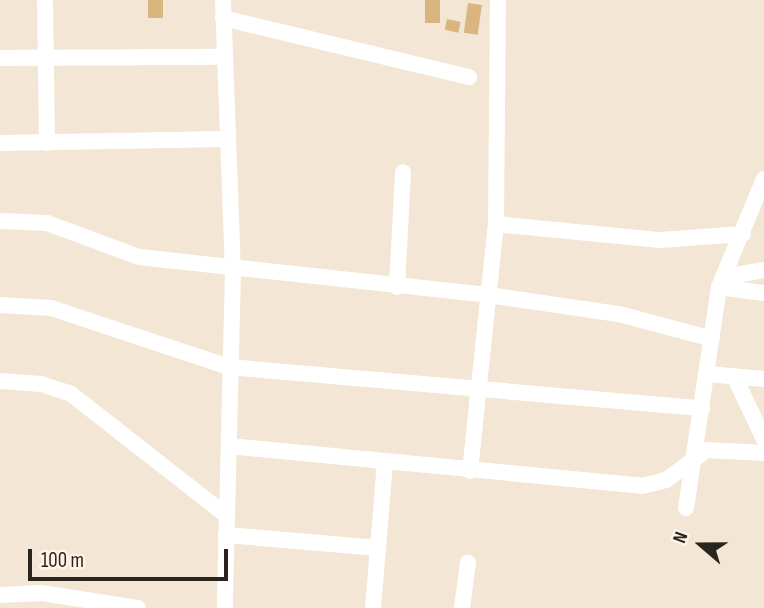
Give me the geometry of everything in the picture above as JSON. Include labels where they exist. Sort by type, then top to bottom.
[{"type":"street","points":[[45,0],[47,143]]},
{"type":"street","points":[[223,0],[225,139],[233,271],[225,608]]},
{"type":"street","points":[[470,471],[496,224],[498,0]]},
{"type":"street","points":[[223,18],[469,77]]},
{"type":"street","points":[[0,58],[222,57]]},
{"type":"street","points":[[0,144],[225,139]]},
{"type":"street","points":[[397,287],[403,172]]},
{"type":"street","points":[[687,508],[722,282],[764,179]]},
{"type":"street","points":[[0,221],[47,223],[139,257],[233,271],[488,295],[645,319],[712,338]]},
{"type":"street","points":[[496,224],[660,240],[743,234]]},
{"type":"street","points":[[722,282],[764,270]]},
{"type":"street","points":[[722,282],[764,293]]},
{"type":"street","points":[[0,305],[51,308],[229,367],[702,408]]},
{"type":"street","points":[[708,373],[764,379]]},
{"type":"street","points":[[734,376],[764,439]]},
{"type":"street","points":[[0,381],[49,386],[71,394],[226,515]]},
{"type":"street","points":[[229,446],[642,486],[666,480],[694,455],[714,449],[764,453]]},
{"type":"street","points":[[373,608],[385,463]]},
{"type":"street","points":[[226,535],[378,548]]},
{"type":"street","points":[[462,608],[468,562]]},
{"type":"street","points":[[0,595],[41,593],[138,608]]},
{"type":"building","points":[[148,0],[163,0],[163,18],[148,18]]},
{"type":"building","points":[[425,0],[440,0],[440,23],[425,23]]},
{"type":"building","points":[[468,3],[482,5],[478,35],[464,33]]},
{"type":"building","points":[[447,19],[461,22],[458,33],[445,30]]}]
